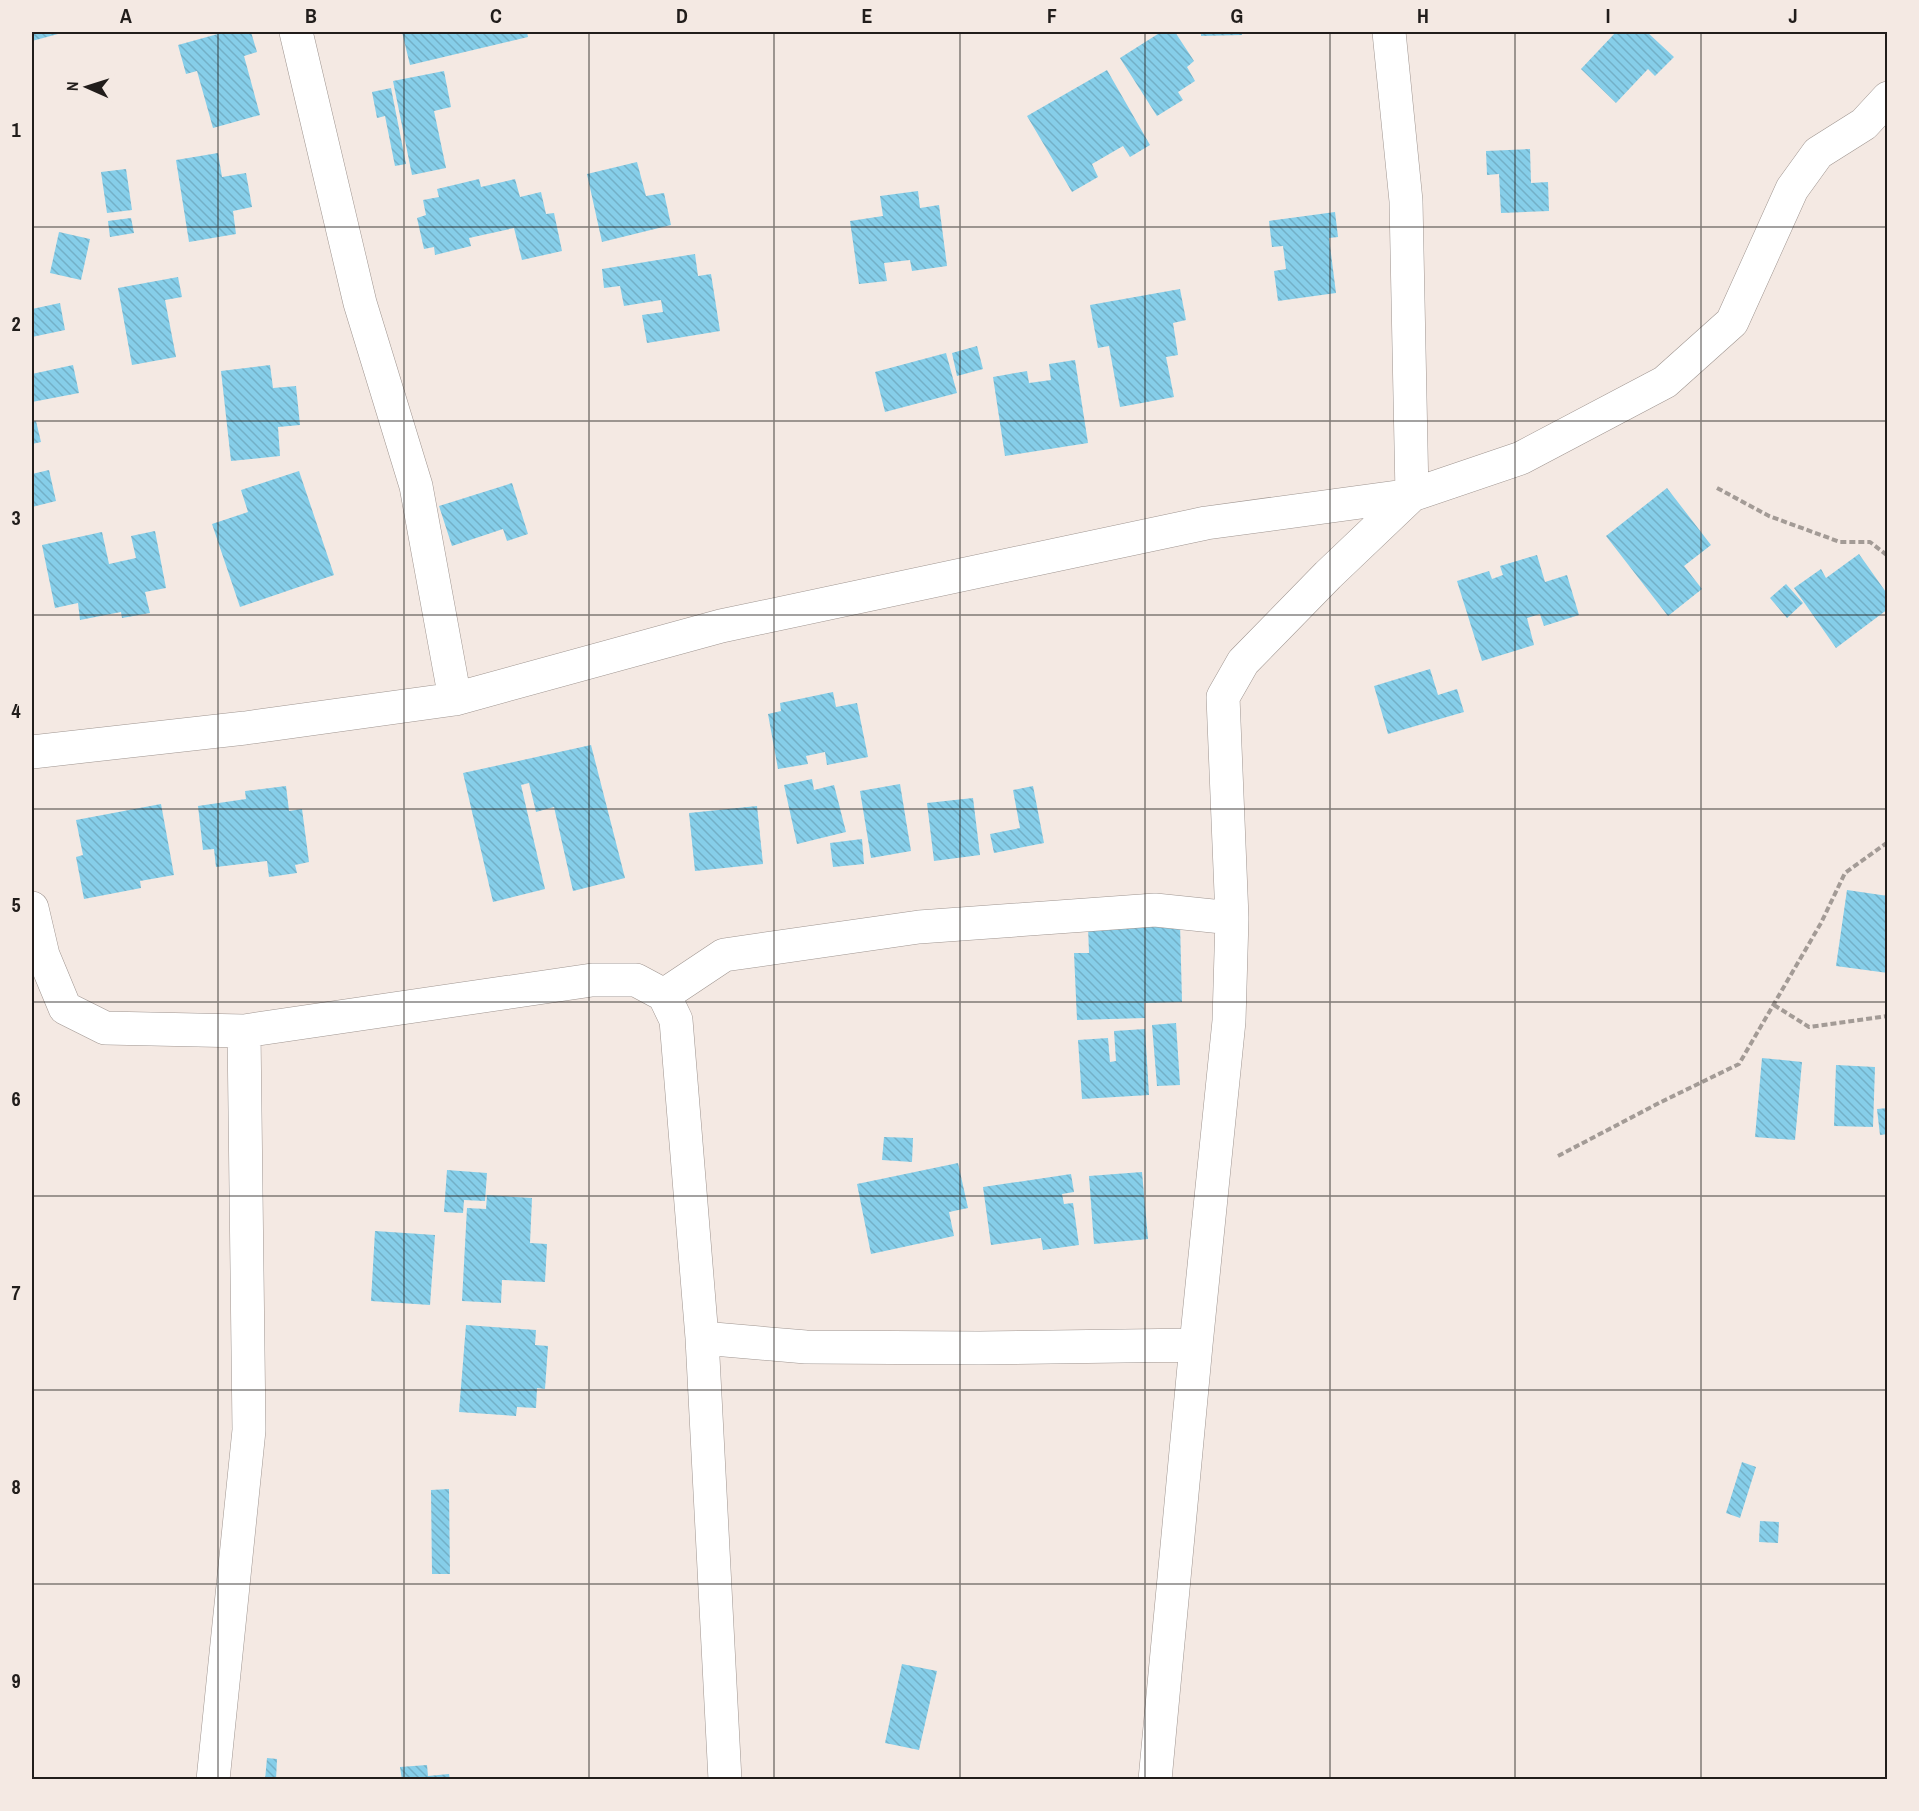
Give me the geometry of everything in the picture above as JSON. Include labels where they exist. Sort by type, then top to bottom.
[{"type":"street","points":[[296,32],[360,303],[416,486],[455,699]]},
{"type":"street","points":[[1155,1779],[1229,1021],[1232,918],[1223,697],[1243,662],[1328,575],[1412,495],[1406,201],[1389,32]]},
{"type":"street","points":[[32,752],[245,728],[455,699],[722,626],[1206,523],[1412,495],[1521,458],[1665,382],[1732,322],[1792,189],[1818,153],[1864,124],[1887,98]]},
{"type":"street","points":[[32,908],[37,957],[65,1008],[105,1028],[244,1030],[591,980],[636,980],[664,995],[676,1020],[702,1338],[725,1779]]},
{"type":"street","points":[[664,995],[724,955],[919,927],[1155,910],[1232,918]]},
{"type":"street","points":[[213,1779],[249,1430],[244,1030]]},
{"type":"street","points":[[702,1338],[818,1347],[979,1348],[1196,1345]]},
{"type":"path","points":[[1717,488],[1769,516],[1840,542],[1870,542],[1887,556]]},
{"type":"path","points":[[1558,1156],[1739,1064],[1821,923],[1845,873],[1887,842]]},
{"type":"path","points":[[1774,1005],[1809,1027],[1887,1016]]},
{"type":"building","points":[[32,32],[57,32],[58,34],[32,41]]},
{"type":"building","points":[[225,32],[251,32],[257,52],[244,56],[260,115],[213,128],[197,71],[186,74],[178,45]]},
{"type":"building","points":[[402,32],[527,32],[528,37],[410,65]]},
{"type":"building","points":[[1161,32],[1175,32],[1194,61],[1187,67],[1195,81],[1178,92],[1183,100],[1157,116],[1120,58]]},
{"type":"building","points":[[1201,32],[1242,32],[1242,35],[1201,36]]},
{"type":"building","points":[[1616,32],[1647,32],[1674,57],[1655,76],[1648,69],[1616,103],[1581,69]]},
{"type":"building","points":[[1107,70],[1150,145],[1130,157],[1123,146],[1092,164],[1098,177],[1072,192],[1027,116]]},
{"type":"building","points":[[444,71],[451,107],[434,111],[446,168],[412,175],[393,81]]},
{"type":"building","points":[[391,88],[406,164],[395,166],[385,116],[377,118],[372,92]]},
{"type":"building","points":[[1530,149],[1531,183],[1548,182],[1549,211],[1501,213],[1499,174],[1487,175],[1486,151]]},
{"type":"building","points":[[218,153],[222,177],[246,173],[252,207],[233,211],[236,234],[189,242],[176,160]]},
{"type":"building","points":[[637,162],[646,196],[664,193],[671,225],[602,242],[587,174]]},
{"type":"building","points":[[126,169],[132,210],[107,213],[101,172]]},
{"type":"building","points":[[479,179],[481,187],[515,179],[520,197],[541,192],[546,214],[554,213],[562,251],[522,260],[514,228],[469,238],[471,246],[435,255],[434,247],[424,249],[417,218],[426,215],[423,200],[439,197],[437,189]]},
{"type":"building","points":[[918,191],[920,208],[939,205],[947,266],[912,271],[910,260],[884,263],[887,281],[859,284],[850,221],[883,216],[880,196]]},
{"type":"building","points":[[1335,212],[1338,237],[1329,238],[1336,293],[1278,301],[1274,271],[1286,269],[1283,246],[1272,247],[1269,221]]},
{"type":"building","points":[[131,218],[134,233],[110,237],[108,221]]},
{"type":"building","points":[[59,232],[90,239],[81,280],[50,273]]},
{"type":"building","points":[[695,254],[698,276],[711,274],[720,331],[647,343],[642,315],[663,312],[661,300],[624,306],[620,286],[604,288],[602,269]]},
{"type":"building","points":[[178,277],[182,297],[165,300],[176,357],[132,365],[118,288]]},
{"type":"building","points":[[1180,289],[1186,320],[1173,323],[1178,355],[1166,357],[1174,397],[1120,407],[1109,346],[1098,348],[1090,305]]},
{"type":"building","points":[[60,303],[65,330],[32,337],[32,309]]},
{"type":"building","points":[[977,346],[983,369],[957,376],[952,353]]},
{"type":"building","points":[[946,353],[957,393],[885,412],[875,372]]},
{"type":"building","points":[[1075,360],[1088,443],[1005,456],[993,377],[1027,371],[1029,383],[1051,380],[1049,364]]},
{"type":"building","points":[[73,365],[79,393],[32,402],[32,374]]},
{"type":"building","points":[[270,365],[273,388],[296,386],[300,425],[278,427],[280,456],[231,461],[221,371]]},
{"type":"building","points":[[36,421],[41,442],[32,444],[32,422]]},
{"type":"building","points":[[49,470],[56,501],[32,507],[32,474]]},
{"type":"building","points":[[299,471],[334,575],[240,607],[212,524],[248,512],[241,490]]},
{"type":"building","points":[[512,483],[528,534],[507,541],[503,529],[452,546],[439,506]]},
{"type":"building","points":[[1667,488],[1711,545],[1684,566],[1702,589],[1668,616],[1606,536]]},
{"type":"building","points":[[155,531],[166,588],[145,592],[150,613],[122,618],[121,612],[80,620],[78,603],[55,608],[42,545],[102,532],[109,564],[136,558],[131,536]]},
{"type":"building","points":[[1859,554],[1888,595],[1888,609],[1836,648],[1794,588],[1821,569],[1826,578]]},
{"type":"building","points":[[1537,555],[1545,582],[1567,575],[1579,615],[1544,626],[1540,614],[1527,618],[1534,645],[1482,661],[1457,581],[1489,571],[1492,579],[1503,575],[1500,566]]},
{"type":"building","points":[[1786,584],[1803,603],[1787,618],[1770,598]]},
{"type":"building","points":[[1430,669],[1438,695],[1457,689],[1464,712],[1388,734],[1374,686]]},
{"type":"building","points":[[833,692],[836,707],[857,703],[868,757],[827,765],[825,752],[806,756],[808,764],[778,769],[768,714],[781,711],[780,703]]},
{"type":"building","points":[[591,745],[625,878],[573,891],[554,807],[536,812],[529,783],[521,785],[545,889],[493,902],[463,773]]},
{"type":"building","points":[[812,779],[814,790],[834,785],[846,832],[797,844],[784,785]]},
{"type":"building","points":[[900,784],[911,851],[871,858],[860,791]]},
{"type":"building","points":[[286,786],[289,811],[302,809],[309,862],[295,865],[297,873],[269,877],[267,861],[216,867],[214,849],[203,850],[198,806],[246,799],[245,791]]},
{"type":"building","points":[[1033,786],[1044,843],[994,853],[990,834],[1020,828],[1013,790]]},
{"type":"building","points":[[973,798],[980,855],[934,861],[927,803]]},
{"type":"building","points":[[161,804],[174,875],[140,881],[141,888],[84,899],[76,857],[83,855],[76,820]]},
{"type":"building","points":[[757,806],[763,864],[695,871],[689,813]]},
{"type":"building","points":[[862,839],[864,864],[833,867],[830,843]]},
{"type":"building","points":[[1847,890],[1888,896],[1888,973],[1836,966]]},
{"type":"building","points":[[1180,923],[1182,1002],[1144,1003],[1145,1018],[1077,1020],[1074,953],[1089,953],[1088,926]]},
{"type":"building","points":[[1176,1023],[1180,1085],[1157,1086],[1152,1025]]},
{"type":"building","points":[[1145,1029],[1149,1095],[1082,1099],[1078,1040],[1108,1038],[1110,1062],[1116,1061],[1114,1031]]},
{"type":"building","points":[[1762,1058],[1802,1062],[1795,1140],[1755,1137]]},
{"type":"building","points":[[1836,1065],[1875,1067],[1873,1127],[1834,1126]]},
{"type":"building","points":[[1888,1108],[1888,1134],[1880,1135],[1877,1109]]},
{"type":"building","points":[[884,1137],[913,1138],[912,1162],[882,1160]]},
{"type":"building","points":[[958,1163],[968,1208],[949,1212],[954,1236],[871,1254],[857,1184]]},
{"type":"building","points":[[447,1170],[487,1173],[485,1201],[464,1200],[463,1213],[444,1212]]},
{"type":"building","points":[[1142,1172],[1148,1239],[1094,1244],[1089,1176]]},
{"type":"building","points":[[1071,1174],[1074,1192],[1062,1194],[1064,1204],[1073,1203],[1079,1245],[1043,1250],[1041,1238],[991,1245],[983,1187]]},
{"type":"building","points":[[487,1195],[532,1198],[530,1243],[547,1244],[545,1282],[502,1280],[501,1303],[462,1301],[467,1208],[486,1209]]},
{"type":"building","points":[[375,1231],[435,1235],[430,1305],[371,1301]]},
{"type":"building","points":[[466,1325],[536,1330],[535,1345],[548,1346],[545,1389],[537,1388],[536,1408],[517,1407],[516,1416],[459,1412]]},
{"type":"building","points":[[1742,1462],[1756,1467],[1740,1518],[1726,1513]]},
{"type":"building","points":[[449,1489],[450,1574],[432,1574],[431,1490]]},
{"type":"building","points":[[1760,1521],[1779,1522],[1778,1543],[1759,1542]]},
{"type":"building","points":[[902,1664],[937,1671],[919,1750],[885,1743]]},
{"type":"building","points":[[267,1758],[277,1759],[276,1780],[265,1780]]},
{"type":"building","points":[[427,1765],[428,1776],[449,1774],[450,1780],[402,1780],[400,1767]]}]
